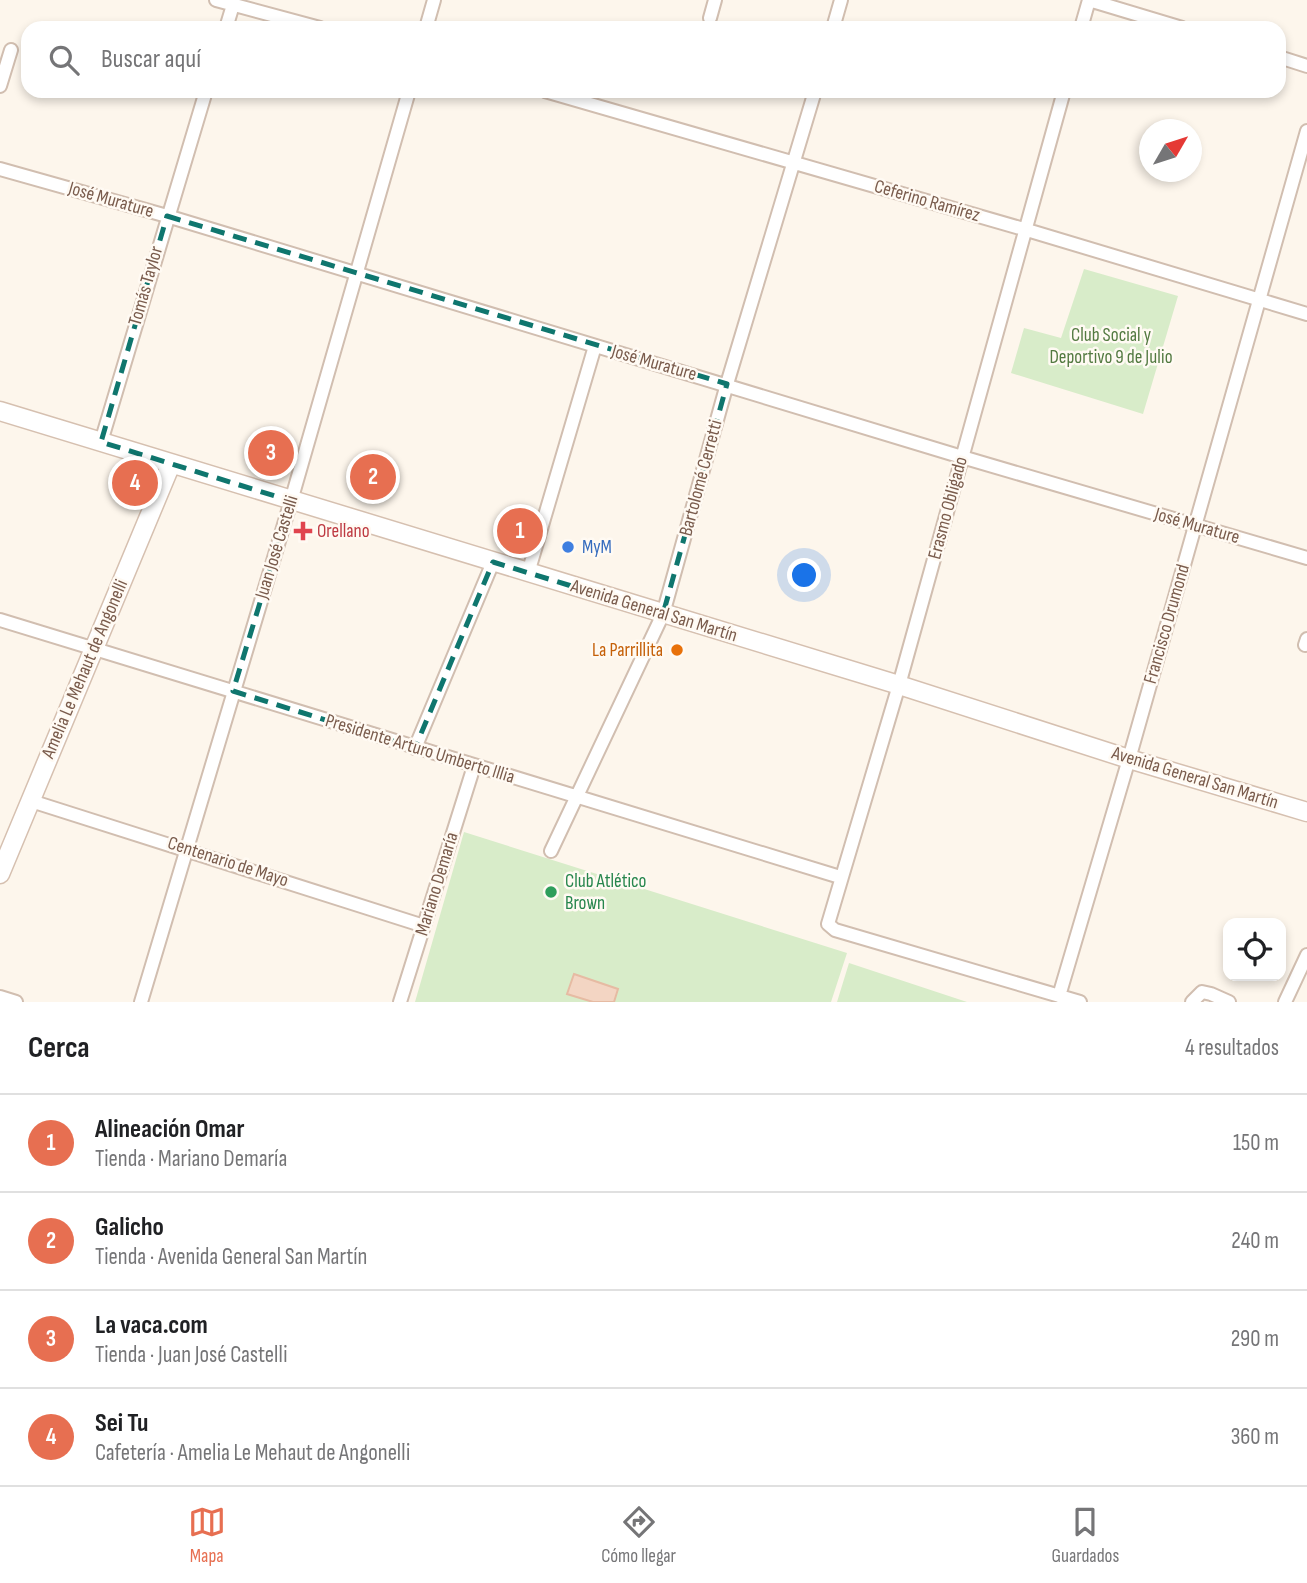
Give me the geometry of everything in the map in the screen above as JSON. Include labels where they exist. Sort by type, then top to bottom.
[{"type":"main road","name":"Avenida General San Martín","points":[[0,411],[1307,812]]},
{"type":"main road","name":"Amelia Le Mehaut de Angonelli","points":[[0,874],[171,464]]},
{"type":"street","points":[[216,0],[294,21]]},
{"type":"street","points":[[428,21],[434,0]]},
{"type":"street","points":[[710,18],[715,0]]},
{"type":"street","points":[[835,21],[841,0]]},
{"type":"street","points":[[1083,21],[1089,0],[1159,21]]},
{"type":"street","points":[[228,21],[233,5]]},
{"type":"street","points":[[0,86],[10,50]]},
{"type":"street","points":[[1286,59],[1307,66]]},
{"type":"street","name":"Tomás Taylor","points":[[100,442],[204,98]]},
{"type":"street","name":"Juan José Castelli","points":[[141,1002],[291,501],[407,98]]},
{"type":"street","name":"Ceferino Ramírez","points":[[569,98],[1307,314]]},
{"type":"street","name":"Bartolomé Cerretti","points":[[551,851],[663,614],[727,384],[813,98]]},
{"type":"street","name":"Erasmo Obligado","points":[[1059,996],[835,930],[828,924],[899,685],[1062,98]]},
{"type":"street","name":"Francisco Drumond","points":[[1059,996],[1307,131]]},
{"type":"street","name":"José Murature","points":[[0,169],[167,216],[962,457],[1307,558]]},
{"type":"street","points":[[528,573],[596,346]]},
{"type":"street","points":[[415,748],[493,562]]},
{"type":"street","name":"Presidente Arturo Umberto Illia","points":[[0,620],[840,877]]},
{"type":"street","name":"Mariano Demaría","points":[[400,1002],[474,766]]},
{"type":"street","name":"Centenario de Mayo","points":[[31,801],[424,926]]},
{"type":"street","points":[[1286,1002],[1307,955]]},
{"type":"street","points":[[1192,1002],[1202,992],[1229,1002]]},
{"type":"street","points":[[1059,996],[1080,1002]]},
{"type":"street","points":[[0,997],[16,1002]]},
{"type":"highlighted area","points":[[167,216],[727,384],[663,614],[493,562],[415,748],[233,691],[291,501],[101,442]]},
{"type":"green space","name":"Club Social y Deportivo 9 de Julio","points":[[1084,269],[1178,296],[1143,414],[1011,373],[1024,328],[1061,338]]},
{"type":"green space","name":"Club Atlético Brown","points":[[464,832],[847,953],[831,1002],[415,1002]]},
{"type":"green space","points":[[849,963],[967,1002],[837,1002]]},
{"type":"building","points":[[574,974],[618,989],[614,1002],[593,1002],[567,994]]},
{"type":"place","name":"La vaca.com","points":[[271,453]]},
{"type":"place","name":"Galicho","points":[[373,477]]},
{"type":"place","name":"Sei Tu","points":[[135,483]]},
{"type":"place","name":"Orellano","points":[[303,531]]},
{"type":"place","name":"Alineación Omar","points":[[520,531]]},
{"type":"place","name":"MyM","points":[[568,547]]},
{"type":"place","name":"La Parrillita","points":[[677,650]]},
{"type":"place","name":"Club Atlético Brown","points":[[551,892]]}]
